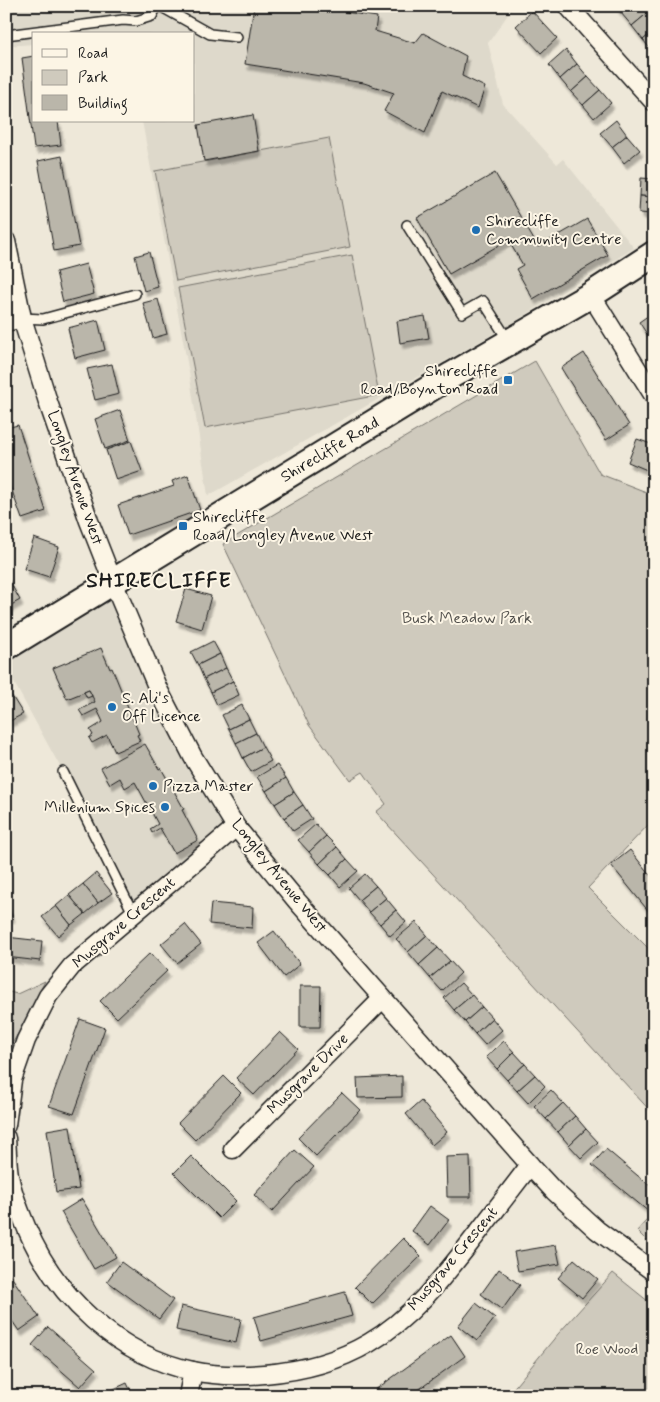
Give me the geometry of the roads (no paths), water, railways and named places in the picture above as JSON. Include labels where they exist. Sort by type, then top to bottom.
[{"type":"street","points":[[568,6],[654,102]]},
{"type":"street","name":"Longley Avenue West","points":[[6,241],[14,320],[58,430],[89,521],[158,689],[193,757],[236,827],[382,999],[554,1191],[597,1230],[654,1272]]},
{"type":"street","name":"Shirecliffe Road","points":[[6,647],[509,342],[591,295],[654,254]]},
{"type":"street","points":[[591,295],[654,396]]},
{"type":"street","name":"Musgrave Crescent","points":[[6,1125],[9,1083],[26,1040],[48,996],[72,966],[236,827]]},
{"type":"street","name":"Musgrave Drive","points":[[233,1149],[382,999]]},
{"type":"street","name":"Musgrave Crescent","points":[[6,1138],[9,1176],[18,1209],[36,1251],[57,1283],[83,1311],[112,1335],[141,1352],[193,1371],[240,1376],[288,1372],[329,1362],[369,1343],[406,1316],[442,1278],[530,1165]]},
{"type":"street","points":[[188,1396],[193,1371]]},
{"type":"lane","points":[[6,35],[123,20],[136,21],[152,16],[159,6],[210,34],[237,37]]},
{"type":"lane","points":[[407,225],[462,313],[483,301],[509,342]]},
{"type":"lane","points":[[14,320],[43,319],[135,294]]},
{"type":"lane","points":[[63,772],[133,913]]},
{"type":"place","name":"Shirecliffe Community Centre","points":[[476,230]]},
{"type":"place","name":"Shirecliffe Road/Boynton Road","points":[[508,380]]},
{"type":"place","name":"Shirecliffe Road/Longley Avenue West","points":[[183,526]]},
{"type":"place","name":"S. Ali's Off Licence","points":[[112,707]]},
{"type":"place","name":"Pizza Master","points":[[153,786]]},
{"type":"place","name":"Millenium Spices","points":[[165,807]]},
{"type":"district","name":"SHIRECLIFFE","points":[[159,581]]},
{"type":"park label","name":"Busk Meadow Park","points":[[467,618]]},
{"type":"park label","name":"Roe Wood","points":[[607,1349]]}]
